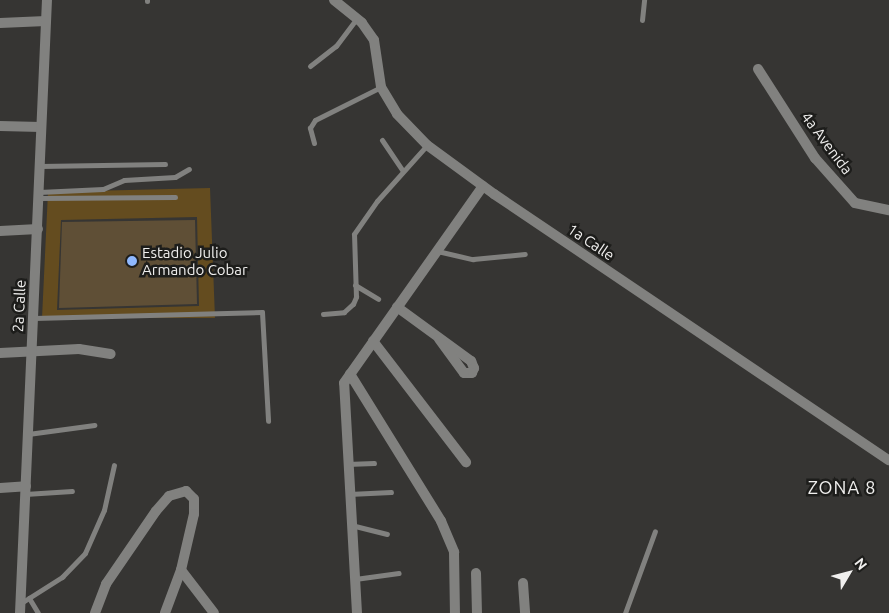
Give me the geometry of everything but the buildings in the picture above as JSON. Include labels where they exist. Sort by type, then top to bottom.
[{"type":"street","name":"2a Calle","points":[[23,605],[28,434],[47,0]]},
{"type":"street","name":"1a Calle","points":[[334,0],[356,19],[374,40],[381,87],[397,114],[426,145],[483,186],[889,460]]},
{"type":"street","points":[[0,23],[46,21]]},
{"type":"street","name":"4a Avenida","points":[[758,69],[815,158],[855,203],[889,210]]},
{"type":"street","points":[[0,126],[41,127]]},
{"type":"street","points":[[357,613],[348,494],[344,382],[483,186]]},
{"type":"street","points":[[0,231],[38,229]]},
{"type":"street","points":[[397,307],[439,339]]},
{"type":"street","points":[[373,341],[466,462]]},
{"type":"street","points":[[0,353],[79,349],[110,354]]},
{"type":"street","points":[[350,374],[444,529],[454,552],[455,613]]},
{"type":"street","points":[[0,488],[26,490]]},
{"type":"street","points":[[95,613],[106,584],[156,511],[169,496],[186,491],[191,493],[195,505],[181,570],[165,613]]},
{"type":"street","points":[[181,570],[214,613]]},
{"type":"street","points":[[476,573],[477,613]]},
{"type":"street","points":[[522,583],[525,613]]},
{"type":"lane","points":[[642,20],[644,0]]},
{"type":"lane","points":[[310,66],[336,46],[356,19]]},
{"type":"lane","points":[[314,143],[310,128],[314,120],[381,87]]},
{"type":"lane","points":[[382,140],[402,170]]},
{"type":"lane","points":[[324,314],[344,312],[353,304],[355,285],[354,234],[402,170],[426,145]]},
{"type":"lane","points":[[40,166],[165,164]]},
{"type":"lane","points":[[39,195],[103,189],[124,180],[175,177],[189,169]]},
{"type":"lane","points":[[39,195],[175,197]]},
{"type":"lane","points":[[437,251],[473,259],[524,254]]},
{"type":"lane","points":[[355,285],[378,300]]},
{"type":"lane","points":[[34,318],[262,312],[268,421]]},
{"type":"lane","points":[[28,434],[94,426]]},
{"type":"lane","points":[[347,464],[374,463]]},
{"type":"lane","points":[[38,613],[23,605],[62,577],[85,553],[104,510],[114,465]]},
{"type":"lane","points":[[26,490],[72,491]]},
{"type":"lane","points":[[348,494],[391,492]]},
{"type":"lane","points":[[350,525],[387,534]]},
{"type":"lane","points":[[625,613],[655,531]]},
{"type":"lane","points":[[355,580],[399,573]]},
{"type":"shaded area","points":[[195,220],[197,304],[59,308],[62,222]]},
{"type":"place","name":"Estadio Julio Armando Cobar","points":[[132,261]]},
{"type":"district","name":"ZONA 8","points":[[842,487]]}]
